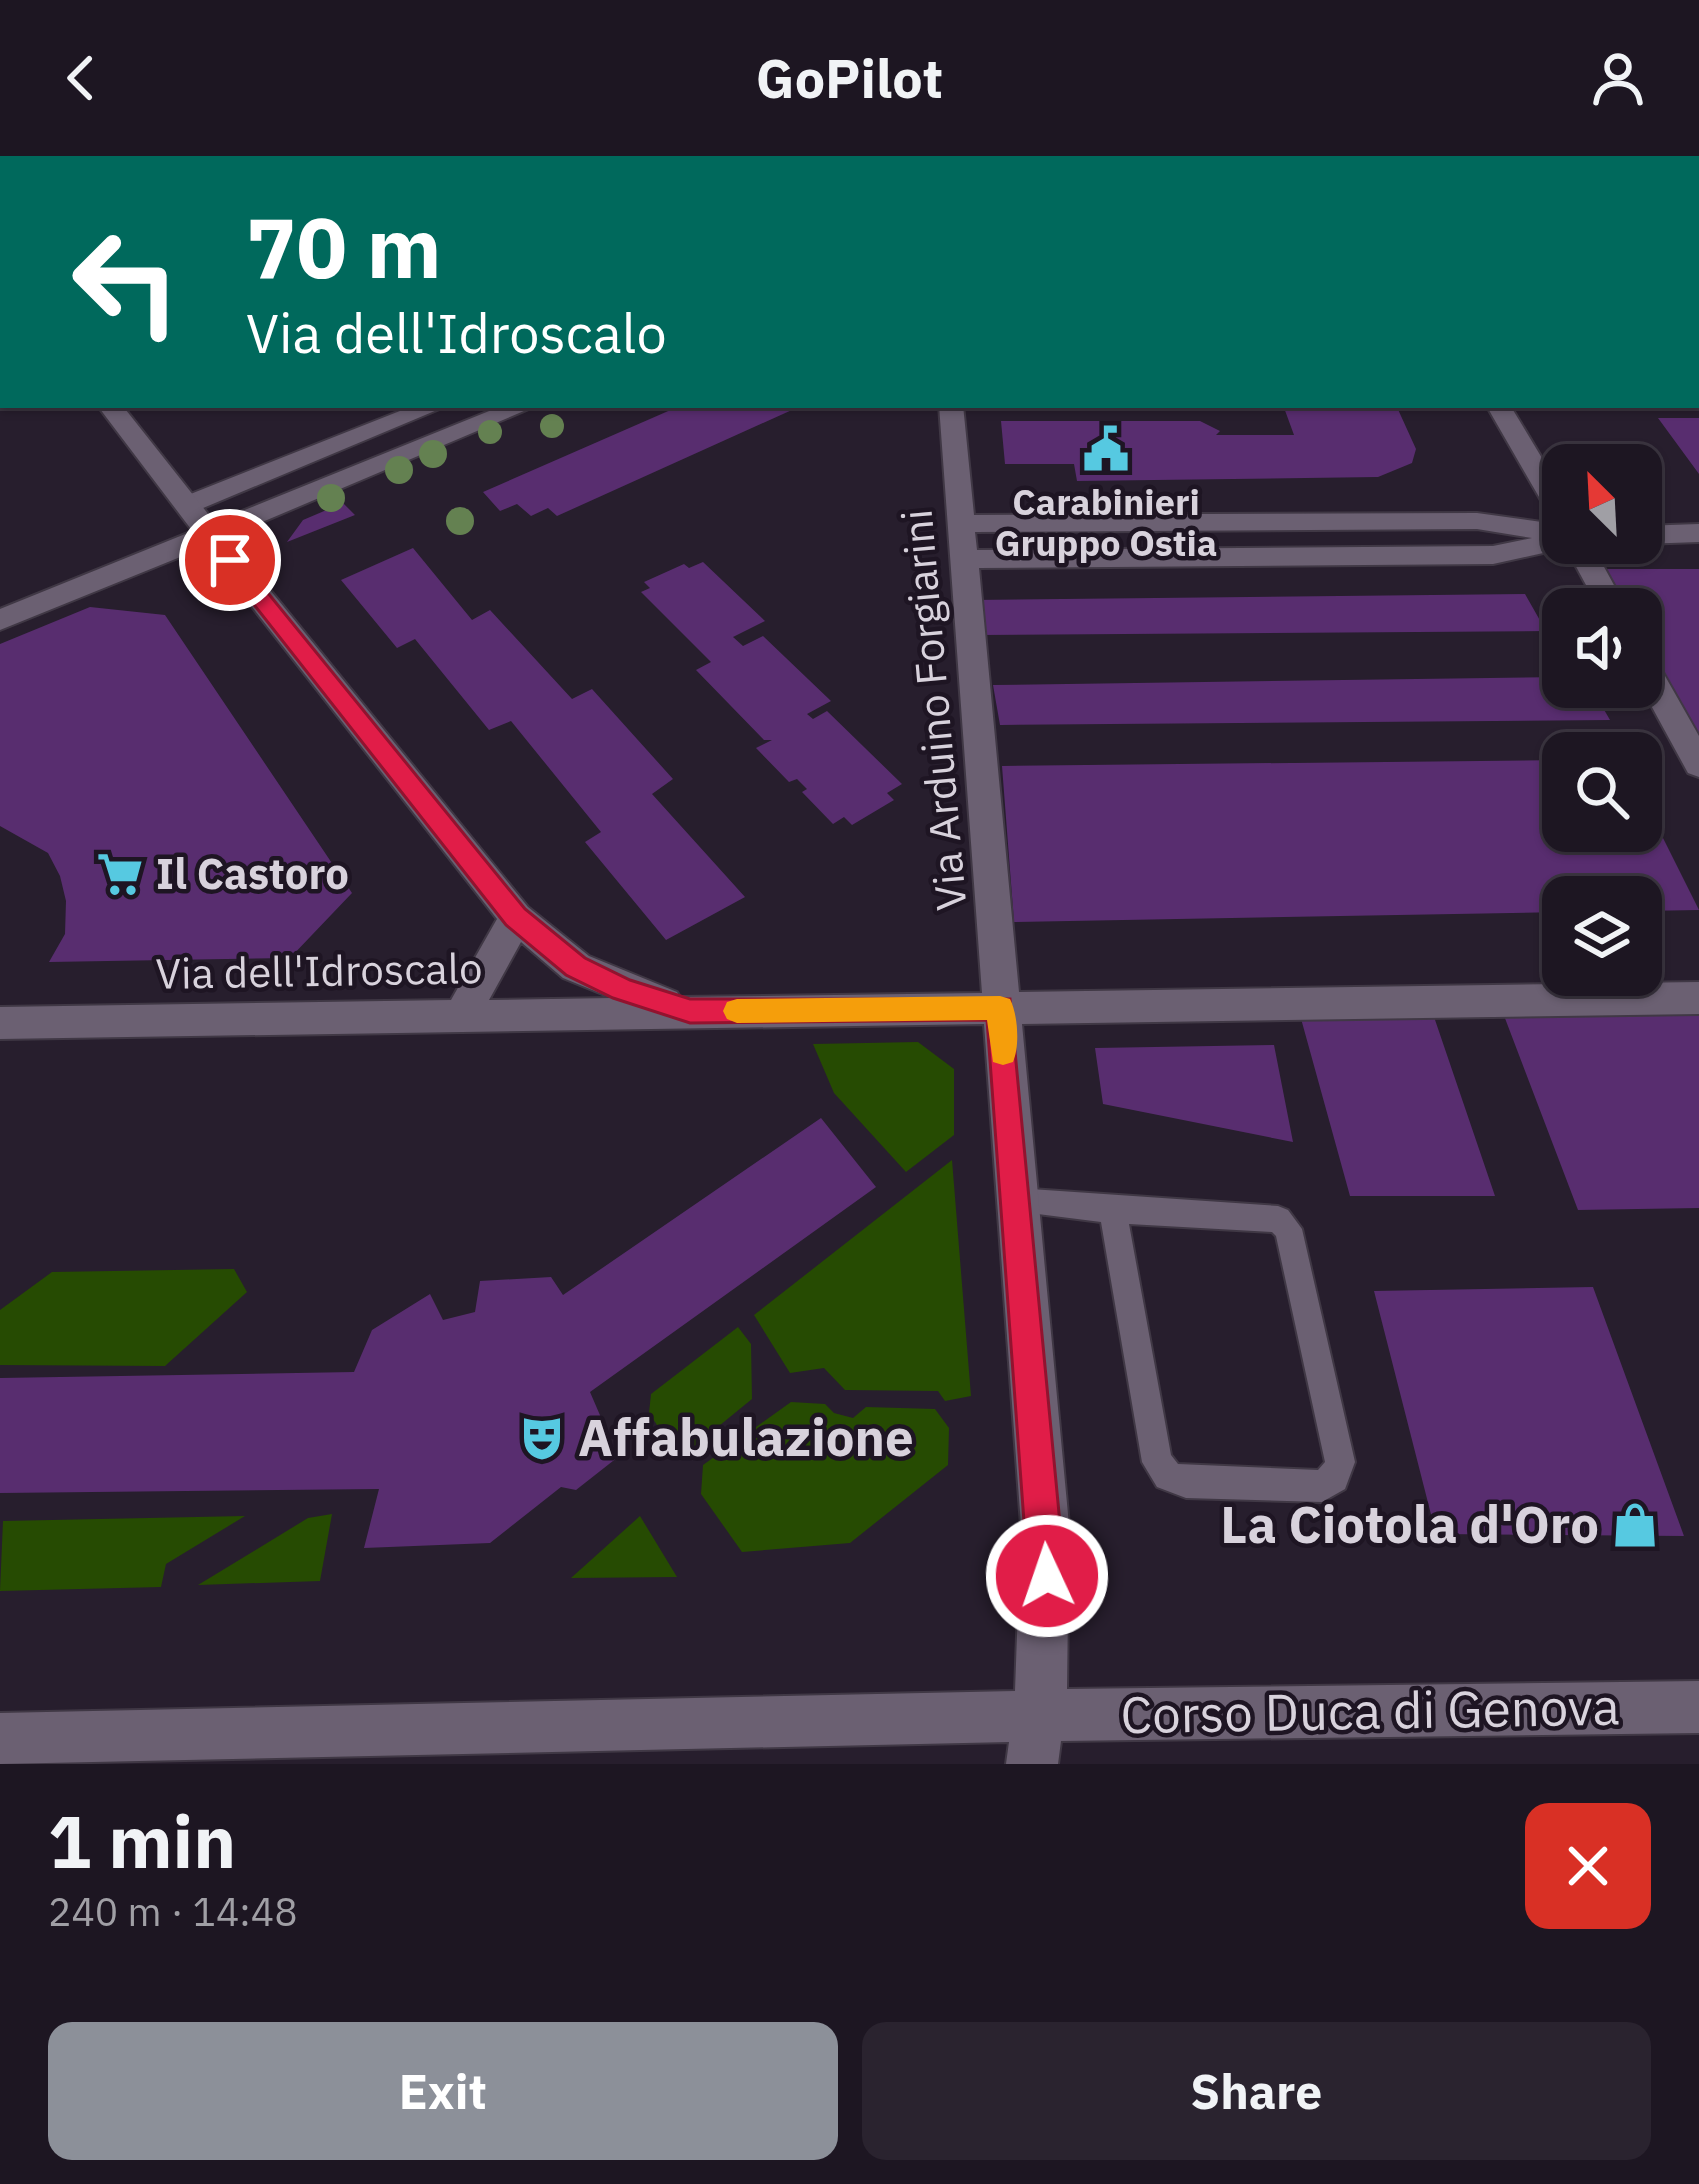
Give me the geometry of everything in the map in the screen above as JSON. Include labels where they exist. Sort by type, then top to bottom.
[{"type":"street","points":[[111,408],[515,917],[576,967],[622,989],[690,1011]]},
{"type":"street","points":[[187,506],[430,408]]},
{"type":"street","points":[[0,620],[519,408]]},
{"type":"street","name":"Via Arduino Forgiarini","points":[[951,408],[1046,1542],[1036,1740]]},
{"type":"street","points":[[1500,408],[1542,481]]},
{"type":"street","points":[[962,524],[1477,520],[1542,533]]},
{"type":"street","points":[[1077,523],[1085,559]]},
{"type":"street","points":[[1211,523],[1220,559]]},
{"type":"street","points":[[1662,534],[1699,533]]},
{"type":"street","points":[[965,560],[1493,555],[1542,542]]},
{"type":"street","points":[[1662,698],[1699,765]]},
{"type":"street","points":[[463,1013],[515,917]]},
{"type":"street","name":"Via dell'Idroscalo","points":[[0,1023],[1699,998]]},
{"type":"street","name":"Corso Duca di Genova","points":[[0,1739],[1036,1740],[1699,1706]]},
{"type":"lane","points":[[1016,1201],[1278,1219],[1288,1229],[1340,1462],[1334,1478],[1322,1486],[1186,1482],[1168,1476],[1157,1462],[1113,1210]]},
{"type":"green space","points":[[918,1042],[954,1069],[954,1135],[906,1172],[834,1093],[813,1044]]},
{"type":"green space","points":[[952,1160],[971,1396],[945,1401],[938,1391],[845,1390],[824,1368],[790,1373],[754,1315]]},
{"type":"green space","points":[[234,1269],[247,1292],[165,1366],[0,1365],[0,1310],[52,1272]]},
{"type":"green space","points":[[738,1327],[751,1344],[752,1399],[692,1448],[673,1449],[649,1413],[651,1394]]},
{"type":"green space","points":[[791,1402],[825,1404],[834,1413],[853,1418],[866,1407],[935,1409],[949,1428],[948,1465],[850,1543],[742,1552],[701,1494],[703,1465]]},
{"type":"green space","points":[[332,1514],[320,1581],[198,1585],[308,1518]]},
{"type":"green space","points":[[245,1516],[166,1564],[161,1587],[0,1591],[3,1521]]},
{"type":"green space","points":[[640,1516],[677,1577],[571,1578]]},
{"type":"building","points":[[675,408],[796,408],[557,516],[548,508],[531,516],[517,504],[500,511],[483,492]]},
{"type":"building","points":[[1284,408],[1397,408],[1416,449],[1412,463],[1378,477],[1077,481],[1074,464],[1005,464],[1001,421],[1200,421],[1220,431],[1216,435],[1294,435]]},
{"type":"building","points":[[1658,418],[1699,418],[1699,474]]},
{"type":"building","points":[[343,503],[355,515],[287,542],[303,520]]},
{"type":"building","points":[[413,548],[472,620],[490,610],[572,699],[592,689],[673,779],[652,794],[745,897],[666,940],[585,842],[601,832],[511,721],[489,730],[415,639],[397,648],[341,580]]},
{"type":"building","points":[[703,562],[765,621],[733,637],[743,646],[763,636],[831,701],[807,714],[813,719],[827,711],[902,784],[887,793],[894,800],[852,825],[844,817],[833,824],[802,792],[807,789],[797,779],[789,782],[756,748],[772,740],[764,740],[696,670],[711,662],[641,592],[650,588],[644,582],[684,564],[689,568]]},
{"type":"building","points":[[1606,569],[1699,569],[1699,734],[1662,669],[1662,588],[1616,588]]},
{"type":"building","points":[[1525,594],[1542,631],[979,635],[972,600]]},
{"type":"building","points":[[90,607],[165,615],[352,893],[290,958],[49,962],[65,934],[66,901],[60,876],[48,853],[0,826],[0,644]]},
{"type":"building","points":[[1542,677],[1542,708],[1603,708],[1610,720],[1000,725],[993,685]]},
{"type":"building","points":[[1542,760],[1542,852],[1662,852],[1662,836],[1699,910],[1662,911],[1662,876],[1542,876],[1542,912],[1014,922],[1002,766]]},
{"type":"building","points":[[1699,1010],[1699,1208],[1578,1210],[1503,1013]]},
{"type":"building","points":[[1432,1011],[1495,1196],[1350,1196],[1300,1015]]},
{"type":"building","points":[[1274,1045],[1293,1142],[1103,1104],[1095,1048]]},
{"type":"building","points":[[821,1118],[876,1187],[590,1392],[618,1457],[576,1490],[561,1487],[490,1543],[364,1548],[379,1489],[0,1493],[0,1378],[354,1372],[372,1330],[430,1294],[443,1320],[475,1312],[480,1281],[551,1277],[563,1295]]},
{"type":"building","points":[[1593,1287],[1684,1536],[1436,1534],[1374,1291]]},
{"type":"slow traffic","points":[[737,1011],[1000,1008],[1003,1053]]},
{"type":"place","name":"Carabinieri Gruppo Ostia","points":[[1106,449]]},
{"type":"place","name":"Il Castoro","points":[[120,874]]},
{"type":"place","name":"Affabulazione","points":[[542,1438]]},
{"type":"place","name":"La Ciotola d'Oro","points":[[1635,1525]]},
{"type":"route","points":[[230,560],[515,917],[576,967],[622,989],[690,1011],[1000,1008],[1047,1576]]}]
